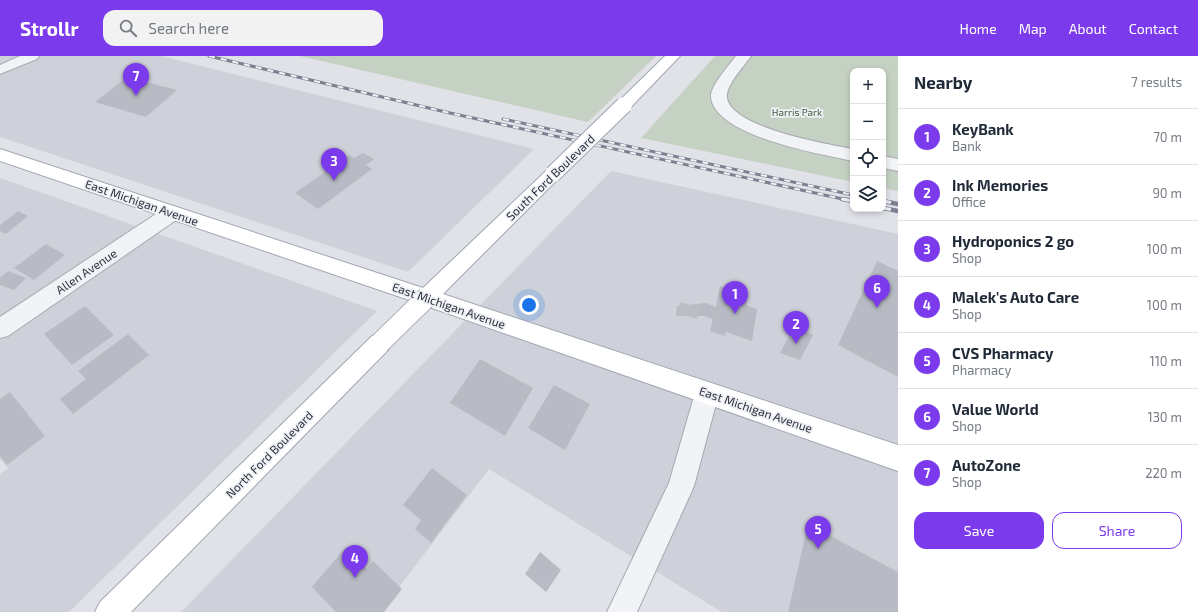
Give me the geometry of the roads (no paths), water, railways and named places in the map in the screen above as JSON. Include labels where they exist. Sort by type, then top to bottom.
[{"type":"main road","name":"South Ford Boulevard","points":[[427,297],[673,56]]},
{"type":"main road","name":"East Michigan Avenue","points":[[0,155],[898,458]]},
{"type":"main road","name":"North Ford Boulevard","points":[[110,612],[427,297]]},
{"type":"street","points":[[0,70],[32,56]]},
{"type":"street","points":[[744,56],[724,84],[719,98],[722,106],[732,116],[757,131],[775,138],[850,154]]},
{"type":"street","points":[[886,163],[898,165]]},
{"type":"street","name":"Allen Avenue","points":[[0,329],[172,213]]},
{"type":"street","points":[[622,612],[681,486],[707,393]]},
{"type":"tunnel","points":[[687,316],[690,305]]},
{"type":"railway","points":[[209,56],[450,113],[845,199]]},
{"type":"railway","points":[[503,119],[850,194]]},
{"type":"railway","points":[[845,199],[850,200]]},
{"type":"railway","points":[[886,202],[898,204]]},
{"type":"railway","points":[[886,209],[898,211]]},
{"type":"place","name":"AutoZone","points":[[136,96]]},
{"type":"place","name":"Hydroponics 2 go","points":[[334,181]]},
{"type":"place","name":"Value World","points":[[877,308]]},
{"type":"place","name":"KeyBank","points":[[735,314]]},
{"type":"place","name":"Ink Memories","points":[[796,344]]},
{"type":"place","name":"CVS Pharmacy","points":[[818,549]]},
{"type":"place","name":"Malek's Auto Care","points":[[355,578]]},
{"type":"park label","name":"Harris Park","points":[[797,112]]}]
